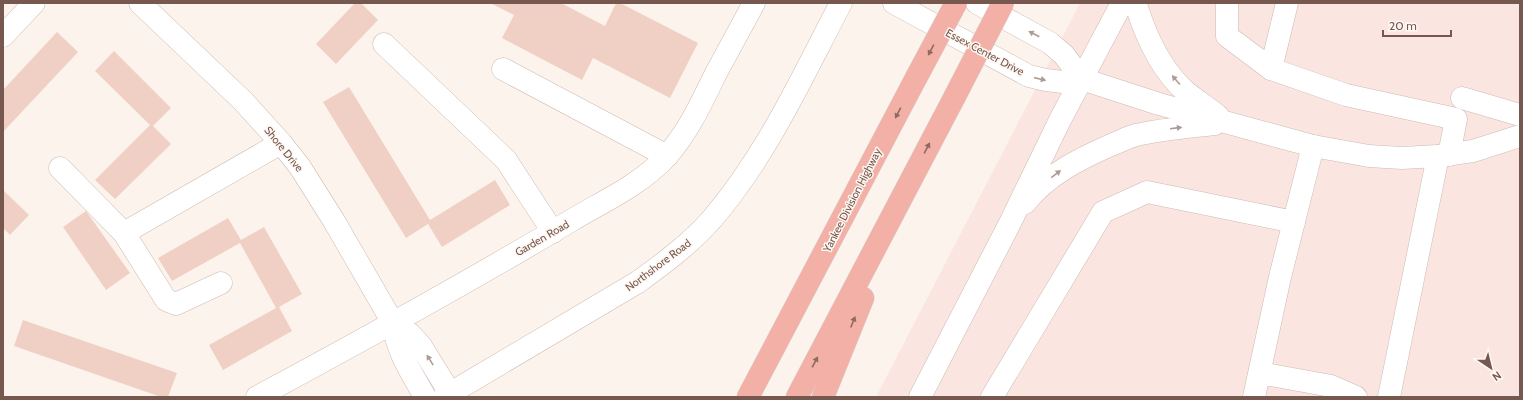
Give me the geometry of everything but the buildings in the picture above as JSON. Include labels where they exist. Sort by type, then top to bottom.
[{"type":"highway","name":"Yankee Division Highway","points":[[748,397],[956,3]]},
{"type":"highway","points":[[797,397],[1004,3]]},
{"type":"highway","points":[[823,397],[911,178]]},
{"type":"highway","points":[[737,397],[816,270]]},
{"type":"street","points":[[3,36],[34,3]]},
{"type":"street","name":"Northshore Road","points":[[447,395],[631,286],[663,264],[689,242],[711,220],[730,197],[762,151],[842,3]]},
{"type":"street","name":"Essex Center Drive","points":[[894,3],[1029,76],[1063,82],[1082,79]]},
{"type":"street","points":[[977,3],[1050,42],[1064,55],[1082,79],[1159,104],[1313,146],[1369,156],[1402,158],[1473,151],[1520,136]]},
{"type":"street","points":[[920,397],[1010,223],[1060,120],[1122,3]]},
{"type":"street","points":[[1136,3],[1147,38],[1165,68],[1185,91],[1227,123]]},
{"type":"street","points":[[1227,3],[1226,36],[1271,69],[1346,95],[1456,119],[1444,155],[1389,397]]},
{"type":"street","points":[[1271,69],[1287,3]]},
{"type":"street","name":"Shore Drive","points":[[147,5],[243,101],[281,143],[300,167],[334,221],[393,323],[394,336],[399,351],[425,397]]},
{"type":"street","name":"Garden Road","points":[[257,397],[393,323],[554,232],[626,190],[656,168],[685,133],[699,110],[747,5]]},
{"type":"street","points":[[384,44],[506,160],[554,232]]},
{"type":"street","points":[[502,69],[667,156]]},
{"type":"street","points":[[1462,98],[1520,115]]},
{"type":"street","points":[[1010,223],[1034,192],[1065,167],[1097,151],[1135,135],[1174,128],[1227,123]]},
{"type":"street","points":[[124,233],[281,143]]},
{"type":"street","points":[[1254,397],[1280,277],[1313,146]]},
{"type":"street","points":[[60,168],[124,233],[166,300],[176,304],[221,283]]},
{"type":"street","points":[[992,397],[1103,212],[1147,192],[1294,222]]},
{"type":"street","name":"Shore Drive","points":[[393,323],[410,334],[421,346],[447,395]]},
{"type":"street","points":[[1260,373],[1331,386],[1356,397]]},
{"type":"shaded area","points":[[1080,3],[1520,3],[1520,397],[876,397]]}]
